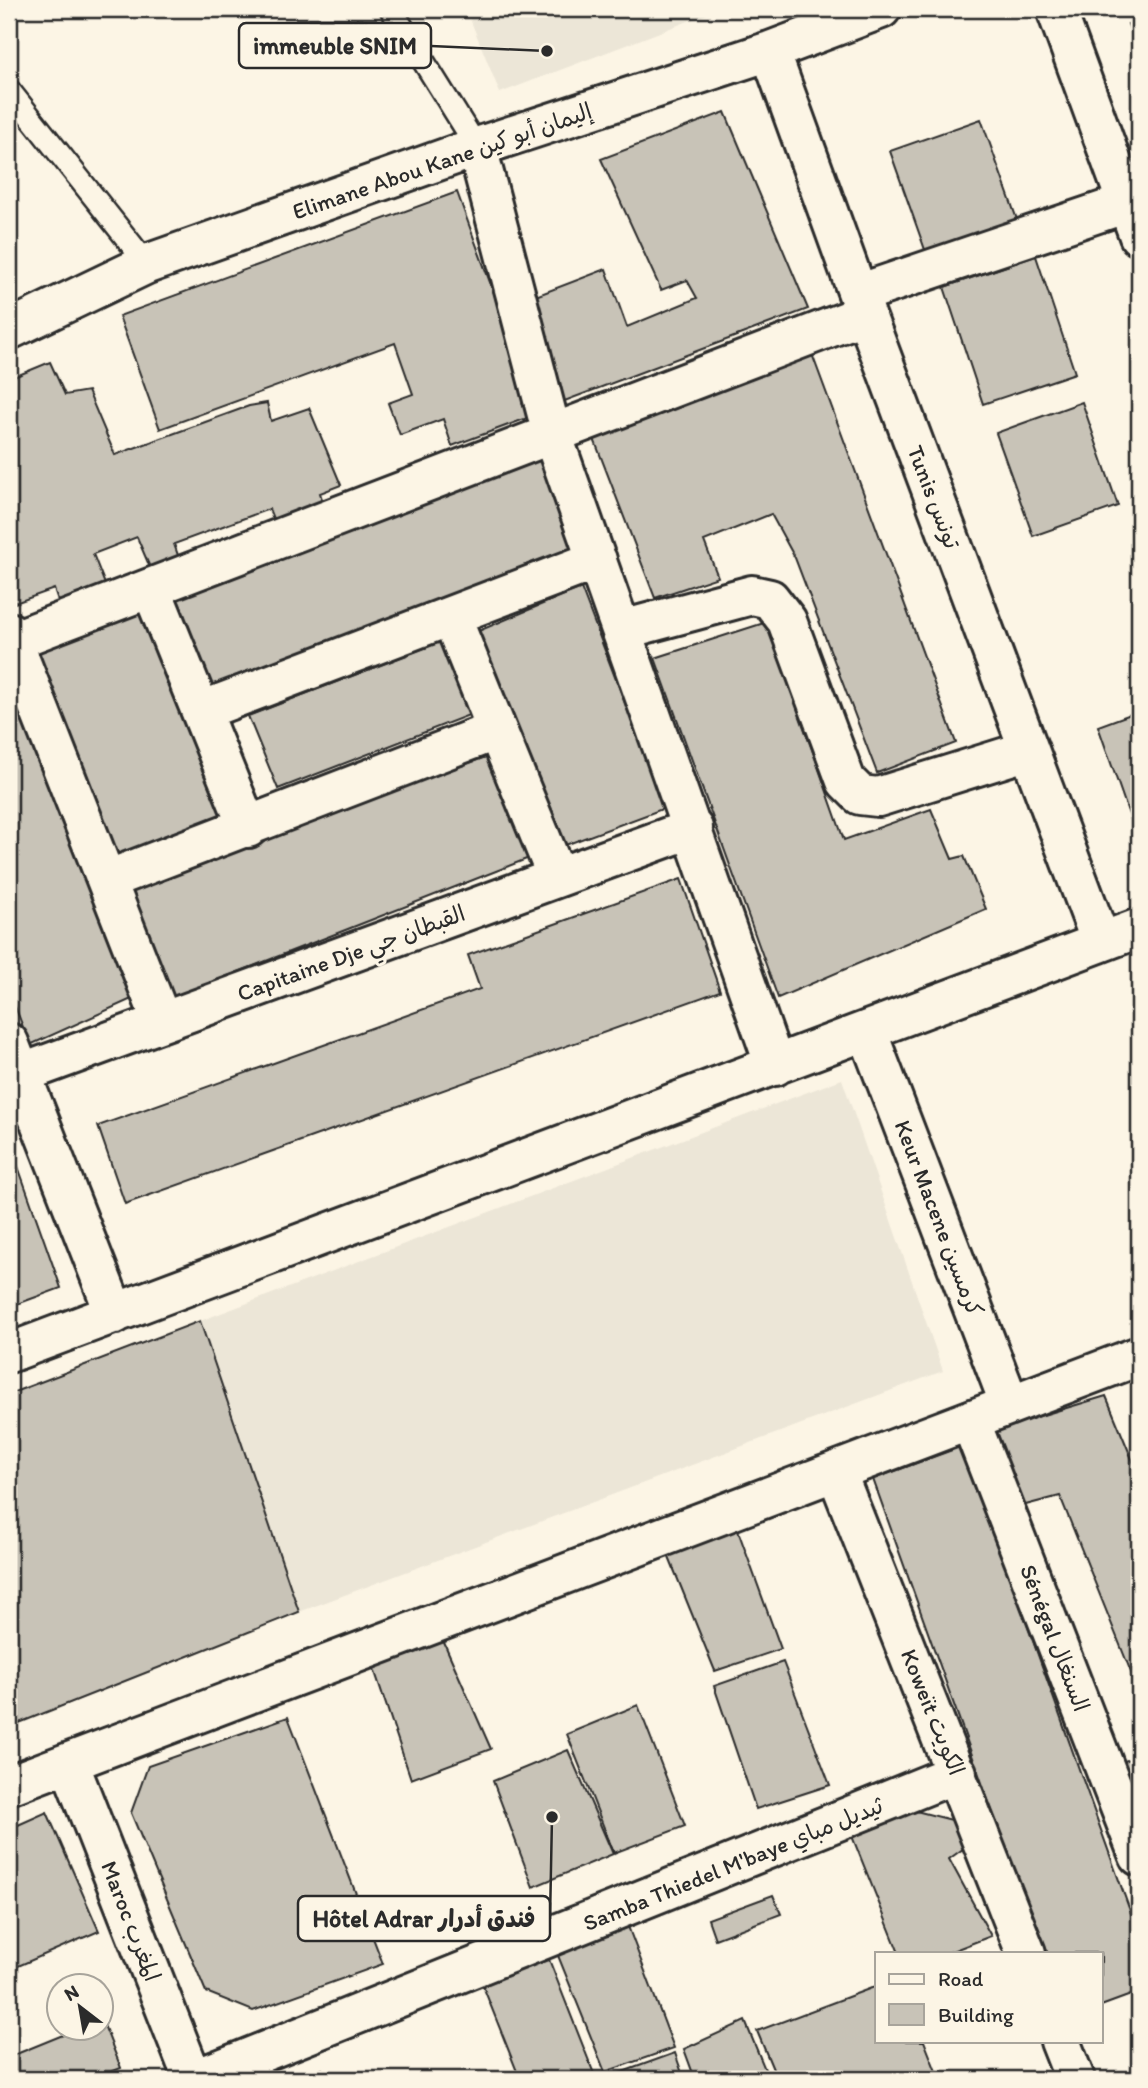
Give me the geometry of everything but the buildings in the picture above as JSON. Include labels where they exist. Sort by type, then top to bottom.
[{"type":"street","name":"Elimane Abou Kane إليمان أبو كين","points":[[9,330],[147,264],[477,147],[770,51],[881,9]]},
{"type":"street","points":[[162,1022],[10,636],[151,588],[552,434],[862,304],[1133,219],[1056,9]]},
{"type":"street","name":"Tunis تونس","points":[[770,51],[1101,942]]},
{"type":"street","points":[[477,147],[552,434],[775,1066]]},
{"type":"street","points":[[201,711],[597,560]]},
{"type":"street","points":[[151,588],[248,828]]},
{"type":"street","points":[[622,630],[752,596],[770,599],[788,621],[846,781],[860,794],[878,797],[1029,750]]},
{"type":"street","points":[[451,616],[557,877]]},
{"type":"street","points":[[107,880],[497,730]]},
{"type":"street","name":"Capitaine Dje القبطان جي","points":[[13,1065],[162,1022],[692,828]]},
{"type":"street","points":[[9,1353],[1139,928]]},
{"type":"street","name":"Keur Macene كرمسين","points":[[867,1031],[1010,1405]]},
{"type":"street","points":[[13,1065],[115,1314]]},
{"type":"street","points":[[9,1785],[1010,1405],[1136,1367]]},
{"type":"street","name":"Sénégal السنغال","points":[[970,1420],[1139,1856]]},
{"type":"street","name":"Koweït الكويت","points":[[836,1471],[1026,1952]]},
{"type":"street","name":"Maroc المغرب","points":[[69,1763],[195,2079]]},
{"type":"street","name":"Samba Thiedel M'baye ثيديل مباي","points":[[195,2079],[957,1773]]},
{"type":"street","points":[[1060,2042],[1074,2079]]},
{"type":"lane","points":[[391,9],[477,147]]},
{"type":"lane","points":[[10,94],[147,264]]},
{"type":"shaded area","points":[[466,9],[720,9],[500,93]]},
{"type":"shaded area","points":[[842,1079],[943,1371],[299,1612],[200,1321]]},
{"type":"place","name":"immeuble SNIM","points":[[547,51]]},
{"type":"place","name":"Hôtel Adrar فندق أدرار","points":[[552,1817]]}]
